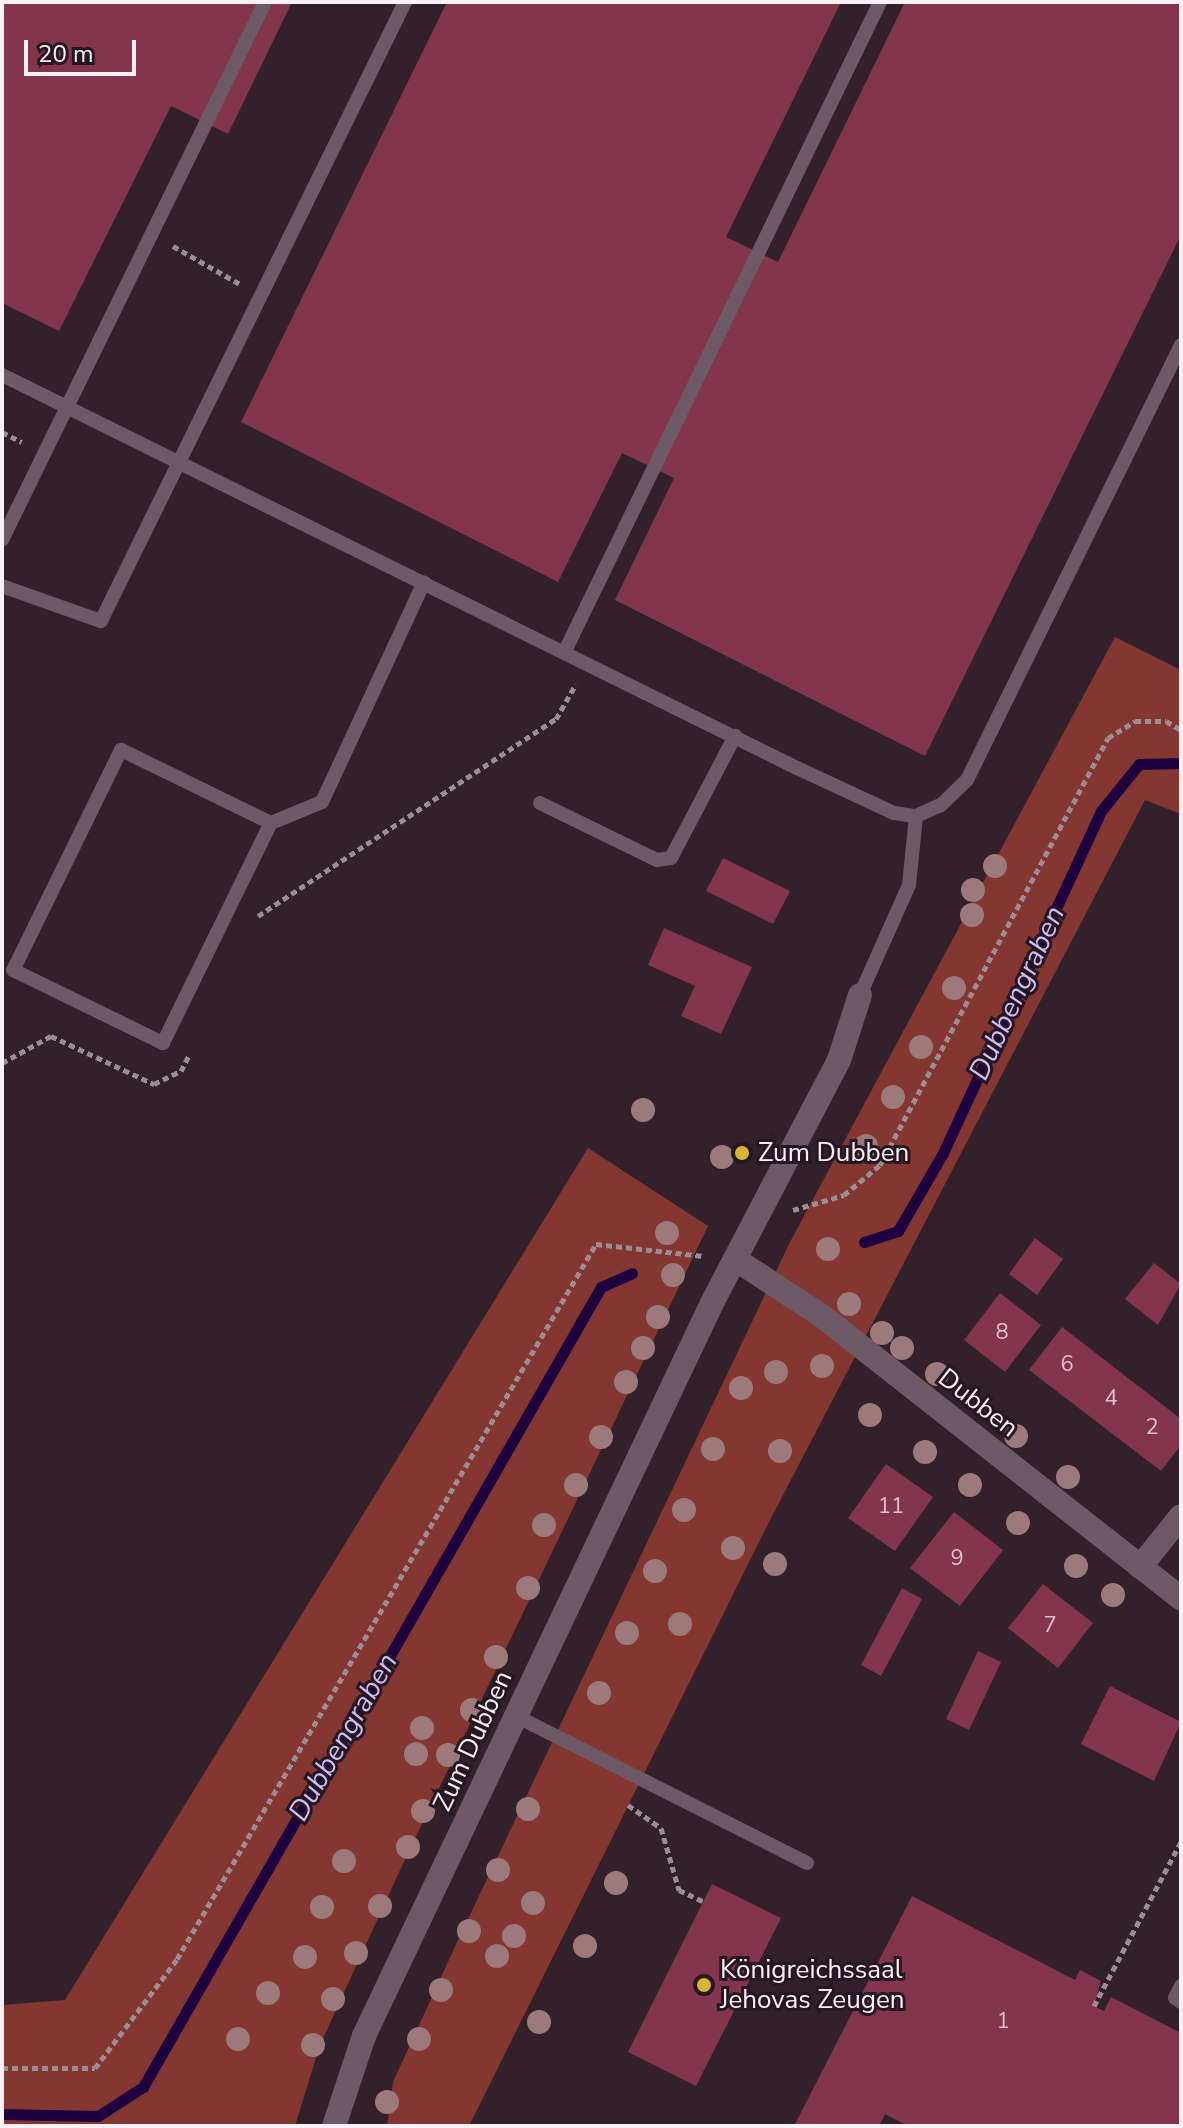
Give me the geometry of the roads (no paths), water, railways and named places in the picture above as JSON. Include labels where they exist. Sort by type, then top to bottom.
[{"type":"street","name":"Zum Dubben","points":[[334,2126],[364,2036],[735,1259],[839,1060],[860,995]]},
{"type":"street","name":"Dubben","points":[[735,1259],[834,1326],[1181,1598]]},
{"type":"street","points":[[1140,1567],[1181,1516]]},
{"type":"lane","points":[[2,540],[265,2]]},
{"type":"lane","points":[[2,586],[101,621],[405,2]]},
{"type":"lane","points":[[565,651],[880,2]]},
{"type":"lane","points":[[2,375],[894,813],[916,816],[941,805],[967,780],[1181,345]]},
{"type":"lane","points":[[271,823],[121,750],[13,970],[163,1043],[271,823],[322,802],[424,582]]},
{"type":"lane","points":[[540,803],[657,860],[671,858],[735,736]]},
{"type":"lane","points":[[860,995],[909,885],[916,816]]},
{"type":"lane","points":[[516,1716],[807,1863]]},
{"type":"lane","points":[[1181,1986],[1175,1998],[1181,2002]]},
{"type":"waterway","name":"Dubbengraben","points":[[864,1242],[898,1231],[943,1153],[1101,811],[1139,764],[1181,763]]},
{"type":"waterway","name":"Dubbengraben","points":[[2,2114],[98,2116],[143,2087],[601,1287],[632,1273]]},
{"type":"place","name":"Zum Dubben","points":[[742,1153]]},
{"type":"place","name":"Königreichssaal Jehovas Zeugen","points":[[704,1985]]}]
